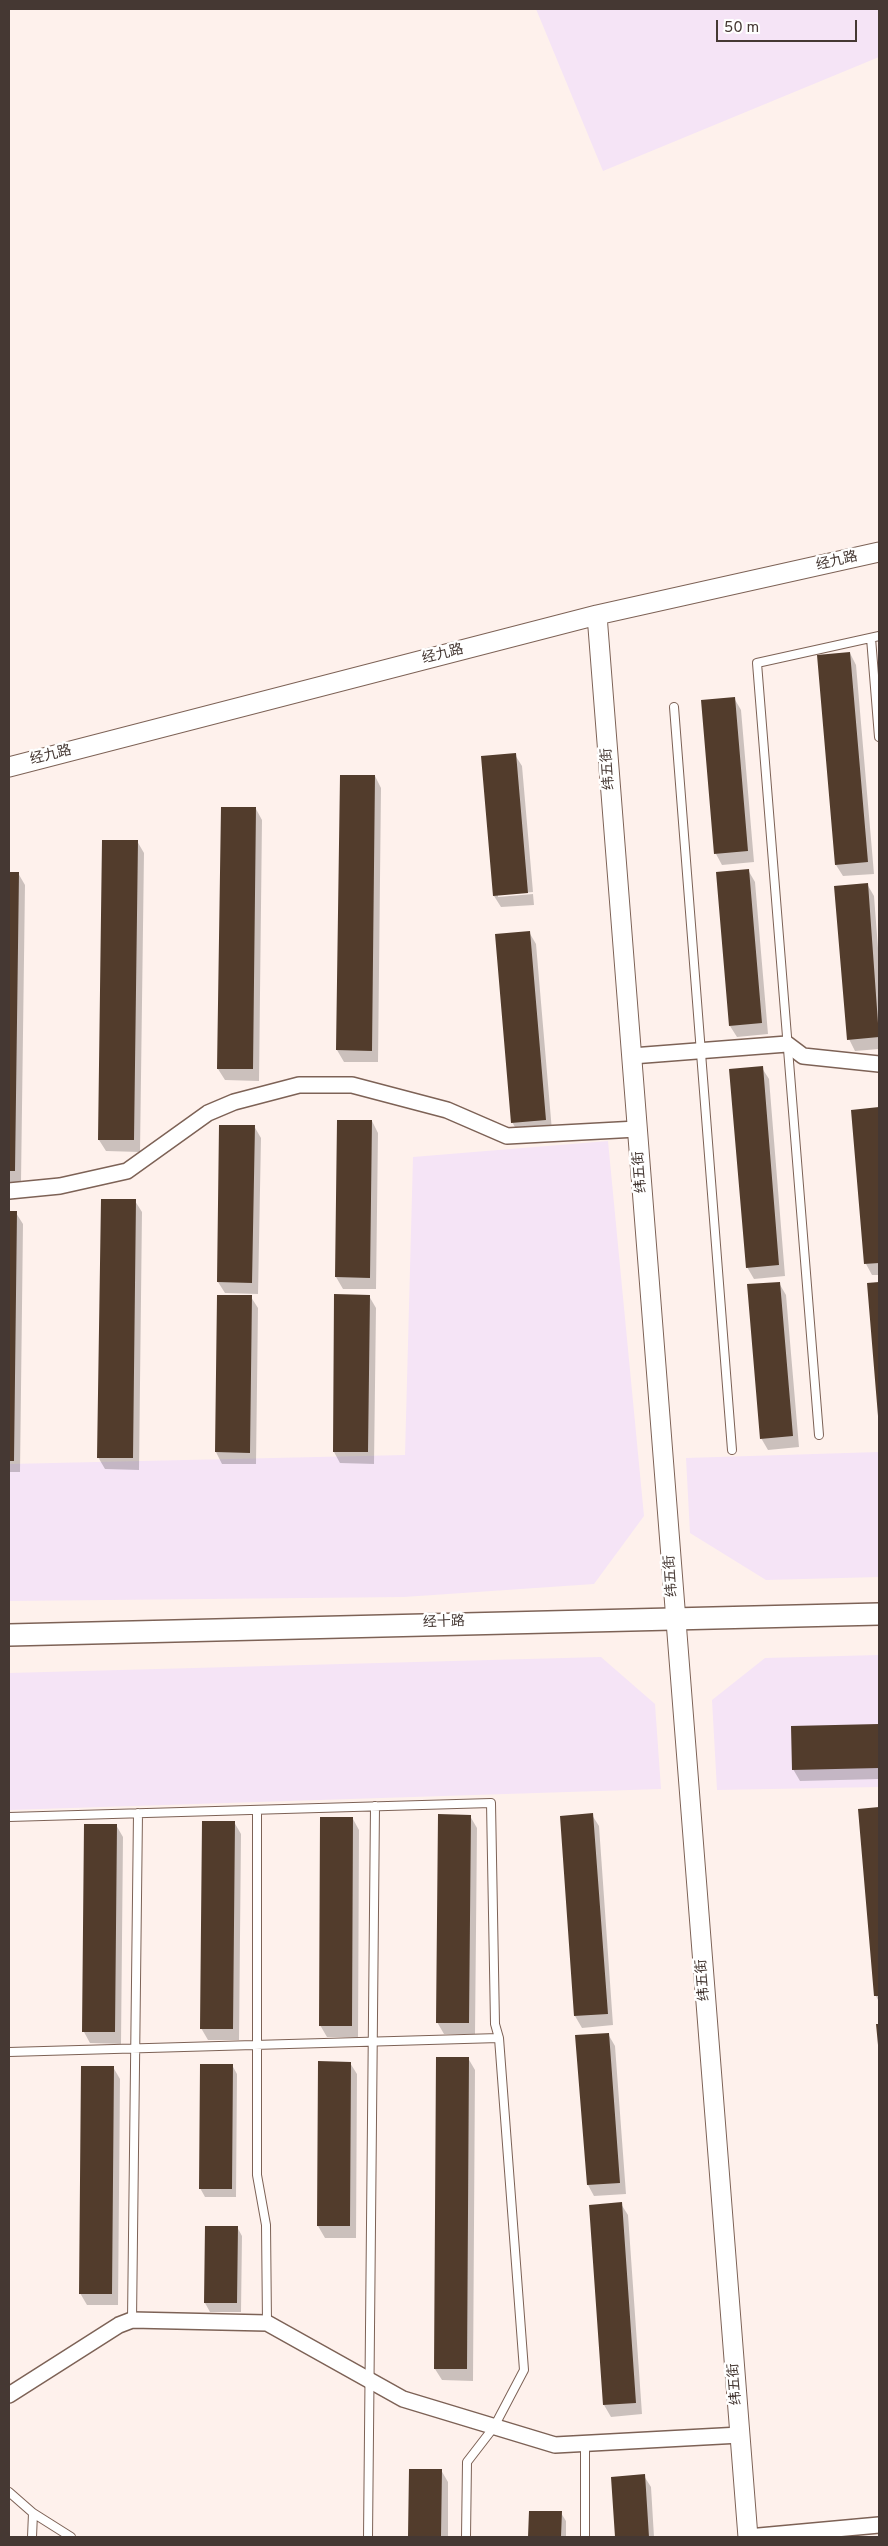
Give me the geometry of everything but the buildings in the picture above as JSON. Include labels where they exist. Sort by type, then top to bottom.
[{"type":"main road","name":"经十路","points":[[9,1635],[676,1617],[879,1614]]},
{"type":"street","name":"经九路","points":[[9,767],[597,615],[879,552]]},
{"type":"street","name":"纬五街","points":[[597,615],[748,2537]]},
{"type":"street","points":[[632,1056],[788,1044],[803,1056],[879,1064]]},
{"type":"street","points":[[9,1191],[60,1186],[127,1170],[208,1113],[234,1102],[299,1085],[352,1085],[446,1110],[507,1136],[637,1129]]},
{"type":"street","points":[[9,2395],[119,2325],[132,2320],[267,2323],[403,2399],[554,2446],[740,2435]]},
{"type":"street","points":[[748,2537],[879,2525]]},
{"type":"lane","points":[[819,1435],[757,663],[875,637],[879,737]]},
{"type":"lane","points":[[674,707],[732,1450]]},
{"type":"lane","points":[[9,1817],[491,1803],[495,2024],[499,2038],[524,2370],[494,2427],[467,2462],[466,2537]]},
{"type":"lane","points":[[368,2537],[375,1806]]},
{"type":"lane","points":[[256,1810],[257,2175],[266,2225],[267,2323]]},
{"type":"lane","points":[[132,2320],[138,1813]]},
{"type":"lane","points":[[9,2052],[499,2038]]},
{"type":"lane","points":[[585,2444],[585,2537]]},
{"type":"lane","points":[[9,2492],[33,2513],[71,2537]]},
{"type":"lane","points":[[32,2537],[33,2513]]},
{"type":"shaded area","points":[[536,9],[879,9],[879,57],[603,171]]},
{"type":"shaded area","points":[[608,1141],[644,1516],[594,1584],[404,1597],[9,1601],[9,1464],[405,1455],[413,1157]]},
{"type":"shaded area","points":[[879,1452],[879,1577],[766,1580],[690,1533],[686,1458]]},
{"type":"shaded area","points":[[879,1655],[879,1787],[717,1790],[712,1700],[765,1658]]},
{"type":"shaded area","points":[[601,1657],[655,1704],[661,1789],[9,1810],[9,1673]]}]
